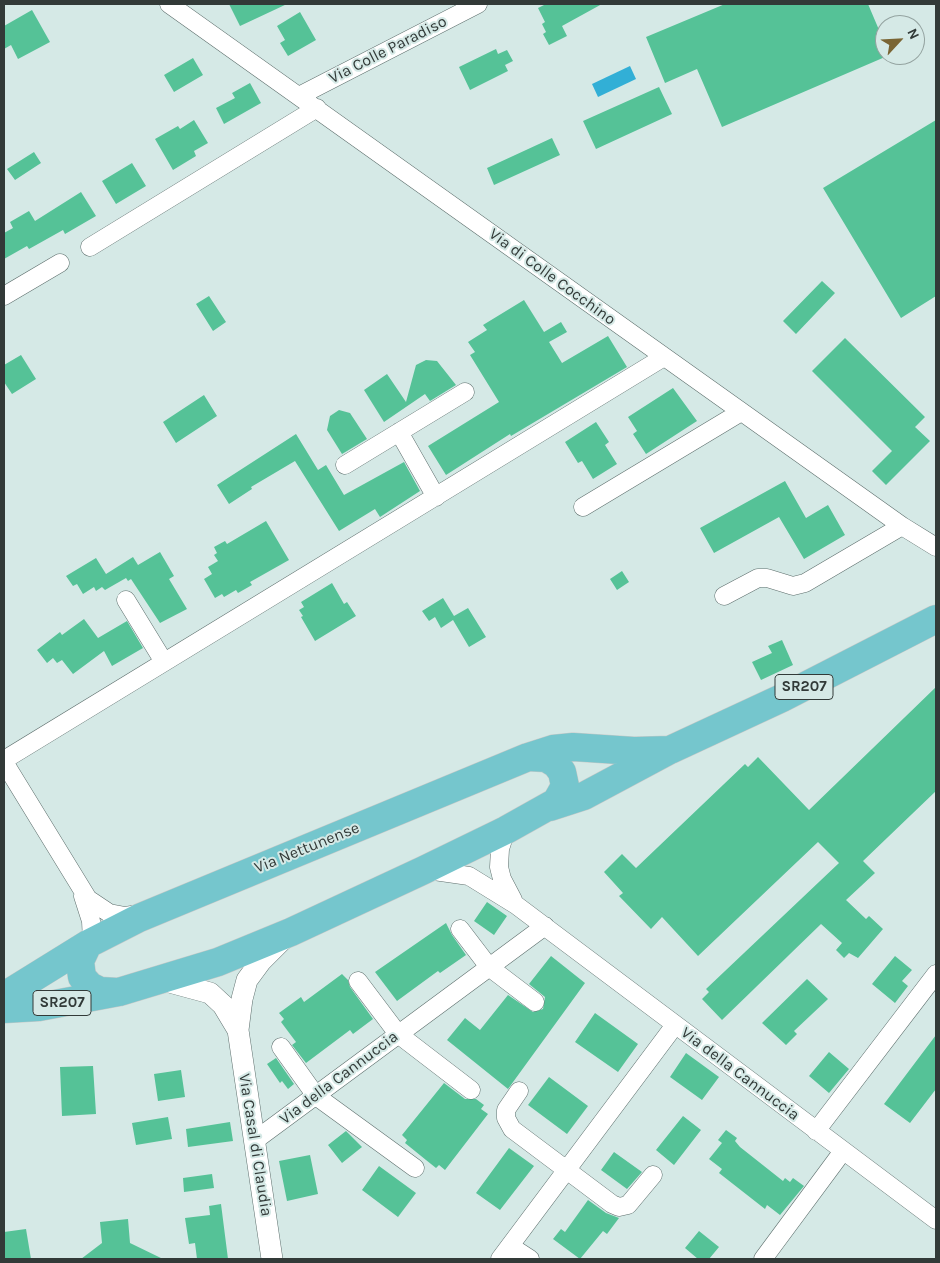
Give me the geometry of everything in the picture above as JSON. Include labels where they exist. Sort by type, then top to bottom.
[{"type":"main road","name":"Via Nettunense","points":[[4,1009],[39,1007],[119,992],[235,957],[424,870],[550,807],[584,796],[670,750],[782,698],[936,619]]},
{"type":"main road","name":"Via Nettunense","points":[[4,996],[90,943],[171,904],[528,756],[553,749],[573,747],[634,751],[670,750]]},
{"type":"main road","name":"Via Nettunense","points":[[528,756],[551,760],[564,776],[564,790],[550,807]]},
{"type":"main road","name":"Via Nettunense","points":[[90,943],[80,961],[82,977],[90,986],[100,991],[119,992]]},
{"type":"street","name":"Via di Colle Cocchino","points":[[169,4],[902,526],[936,547]]},
{"type":"street","name":"Via Colle Paradiso","points":[[299,96],[478,4]]},
{"type":"street","points":[[90,247],[317,108]]},
{"type":"street","points":[[4,296],[60,263]]},
{"type":"street","points":[[90,943],[91,921],[80,889],[4,761],[664,357]]},
{"type":"street","points":[[345,465],[465,392]]},
{"type":"street","points":[[583,507],[741,412]]},
{"type":"street","points":[[399,432],[436,497]]},
{"type":"street","points":[[724,596],[758,578],[767,578],[793,586],[805,583],[902,526]]},
{"type":"street","points":[[126,600],[164,662]]},
{"type":"street","name":"Via della Cannuccia","points":[[506,830],[499,855],[499,872],[516,904]]},
{"type":"street","name":"Via della Cannuccia","points":[[424,870],[469,876],[516,904],[936,1220]]},
{"type":"street","points":[[80,889],[99,909],[119,916],[137,914],[171,904]]},
{"type":"street","name":"Via della Cannuccia","points":[[254,1141],[545,926]]},
{"type":"street","points":[[460,929],[489,967],[535,1002]]},
{"type":"street","name":"Via Casal di Claudia","points":[[272,1259],[238,1030],[242,999],[247,980],[265,956],[291,932]]},
{"type":"street","points":[[816,1131],[936,974]]},
{"type":"street","name":"Via Casal di Claudia","points":[[162,980],[210,994],[223,1005],[238,1030]]},
{"type":"street","points":[[358,981],[398,1034],[471,1090]]},
{"type":"street","points":[[530,1259],[505,1253],[675,1025]]},
{"type":"street","points":[[281,1046],[316,1096],[415,1168]]},
{"type":"street","points":[[518,1091],[506,1110],[509,1125],[612,1204],[619,1207],[633,1201],[653,1175]]},
{"type":"street","points":[[763,1259],[843,1151]]},
{"type":"water","points":[[630,66],[636,79],[598,97],[592,84]]},
{"type":"building","points":[[229,4],[287,4],[240,26]]},
{"type":"building","points":[[546,4],[602,4],[562,26],[567,36],[549,45],[543,34],[546,32],[542,24],[545,22],[538,8]]},
{"type":"building","points":[[725,4],[868,4],[875,20],[875,61],[722,127],[697,69],[665,83],[646,37]]},
{"type":"building","points":[[32,10],[50,42],[18,59],[11,45],[4,49],[4,26]]},
{"type":"building","points":[[300,12],[316,40],[288,56],[280,43],[285,40],[277,26]]},
{"type":"building","points":[[496,49],[498,54],[507,50],[513,61],[505,65],[508,71],[470,90],[459,67]]},
{"type":"building","points":[[193,58],[203,75],[174,92],[164,75]]},
{"type":"building","points":[[250,83],[261,103],[224,124],[216,108],[235,98],[232,93]]},
{"type":"building","points":[[659,87],[672,114],[596,149],[583,121]]},
{"type":"building","points":[[194,120],[208,143],[194,151],[196,156],[173,170],[155,139],[178,126],[180,129]]},
{"type":"building","points":[[936,120],[936,296],[901,318],[823,188]]},
{"type":"building","points":[[552,138],[560,155],[494,185],[487,168]]},
{"type":"building","points":[[34,152],[41,163],[15,180],[7,169]]},
{"type":"building","points":[[132,163],[146,186],[116,204],[102,181]]},
{"type":"building","points":[[81,192],[96,216],[65,234],[63,230],[29,249],[27,246],[4,259],[4,233],[13,228],[10,222],[29,211],[35,221]]},
{"type":"building","points":[[822,281],[835,293],[796,334],[783,321]]},
{"type":"building","points":[[209,296],[226,322],[213,331],[196,304]]},
{"type":"building","points":[[524,300],[544,332],[561,322],[567,332],[549,342],[562,363],[608,336],[627,367],[511,436],[510,434],[446,475],[428,446],[499,402],[470,355],[475,352],[468,342],[487,330],[483,325]]},
{"type":"building","points":[[845,338],[925,417],[915,427],[930,441],[886,485],[872,471],[892,451],[812,371]]},
{"type":"building","points":[[21,355],[36,379],[12,394],[4,382],[4,365]]},
{"type":"building","points":[[426,360],[437,361],[456,385],[430,401],[425,394],[384,422],[364,390],[387,374],[406,402],[416,365]]},
{"type":"building","points":[[673,388],[697,421],[646,454],[633,434],[637,431],[628,417]]},
{"type":"building","points":[[204,395],[217,416],[176,443],[163,422]]},
{"type":"building","points":[[339,410],[350,413],[367,439],[342,454],[327,430],[330,416]]},
{"type":"building","points":[[596,422],[609,442],[605,445],[617,464],[593,479],[582,461],[578,463],[565,442]]},
{"type":"building","points":[[296,434],[318,470],[326,465],[344,495],[404,462],[420,491],[380,517],[375,509],[339,531],[295,461],[251,487],[252,489],[229,504],[217,485]]},
{"type":"building","points":[[785,481],[806,518],[828,505],[845,535],[804,559],[779,517],[714,553],[700,528]]},
{"type":"building","points":[[266,521],[289,560],[250,582],[252,585],[238,593],[236,590],[224,597],[222,594],[215,598],[204,579],[212,574],[208,567],[218,561],[214,555],[217,553],[214,547],[225,541],[227,544]]},
{"type":"building","points":[[160,552],[174,576],[169,579],[187,609],[160,623],[131,579],[128,581],[126,578],[105,590],[102,587],[96,591],[94,587],[83,594],[77,584],[73,586],[66,576],[96,558],[106,574],[133,557],[138,565]]},
{"type":"building","points":[[622,571],[629,582],[617,590],[610,579]]},
{"type":"building","points":[[332,583],[344,604],[347,602],[356,616],[315,641],[301,617],[303,616],[299,610],[304,607],[301,602]]},
{"type":"building","points":[[443,598],[454,616],[468,608],[486,637],[469,647],[453,620],[441,628],[435,617],[429,621],[422,611]]},
{"type":"building","points":[[84,619],[98,638],[127,621],[143,648],[112,666],[104,651],[73,674],[62,660],[57,663],[53,658],[47,663],[37,650],[60,632],[62,635]]},
{"type":"building","points":[[782,640],[793,665],[761,680],[752,662],[772,653],[768,646]]},
{"type":"building","points":[[936,687],[936,791],[863,861],[875,873],[846,900],[866,919],[869,916],[883,929],[858,958],[849,953],[844,958],[836,950],[842,943],[821,924],[722,1020],[702,999],[709,992],[706,989],[839,863],[818,842],[698,956],[662,917],[651,929],[619,896],[623,893],[604,872],[622,854],[636,868],[745,764],[748,767],[758,757],[809,810]]},
{"type":"building","points":[[487,902],[507,916],[494,935],[474,921]]},
{"type":"building","points":[[446,923],[466,955],[440,973],[438,971],[397,1001],[375,972]]},
{"type":"building","points":[[551,956],[585,983],[508,1089],[447,1040],[465,1018],[480,1030],[508,995],[533,1012],[543,1009],[545,997],[529,984]]},
{"type":"building","points":[[895,956],[912,970],[902,981],[908,986],[895,1003],[872,984]]},
{"type":"building","points":[[342,974],[348,980],[350,987],[373,1019],[353,1034],[350,1030],[306,1063],[292,1045],[296,1042],[281,1022],[284,1019],[279,1013],[301,997],[304,1002]]},
{"type":"building","points":[[807,979],[828,999],[794,1031],[797,1034],[786,1045],[762,1023]]},
{"type":"building","points":[[595,1013],[638,1044],[618,1072],[575,1042]]},
{"type":"building","points":[[936,1035],[936,1089],[910,1123],[884,1104]]},
{"type":"building","points":[[829,1052],[849,1069],[829,1093],[809,1076]]},
{"type":"building","points":[[686,1053],[719,1077],[702,1100],[670,1077]]},
{"type":"building","points":[[276,1058],[294,1084],[288,1089],[282,1081],[280,1083],[267,1064]]},
{"type":"building","points":[[93,1066],[96,1114],[62,1116],[60,1067]]},
{"type":"building","points":[[181,1070],[185,1097],[158,1101],[154,1074]]},
{"type":"building","points":[[549,1077],[588,1106],[567,1134],[528,1105]]},
{"type":"building","points":[[444,1083],[465,1099],[476,1099],[484,1105],[481,1109],[488,1114],[445,1170],[439,1165],[436,1168],[405,1143],[407,1140],[402,1135]]},
{"type":"building","points":[[683,1116],[701,1130],[674,1165],[656,1150]]},
{"type":"building","points":[[168,1117],[172,1139],[136,1145],[132,1123]]},
{"type":"building","points":[[230,1122],[233,1141],[188,1147],[186,1129]]},
{"type":"building","points":[[726,1130],[737,1138],[735,1141],[740,1147],[783,1181],[785,1178],[790,1182],[793,1178],[804,1186],[780,1215],[767,1205],[765,1209],[719,1173],[722,1169],[709,1159],[722,1143],[718,1140]]},
{"type":"building","points":[[346,1131],[362,1147],[342,1163],[328,1145]]},
{"type":"building","points":[[509,1148],[534,1166],[500,1210],[476,1193]]},
{"type":"building","points":[[614,1152],[642,1172],[627,1189],[601,1170]]},
{"type":"building","points":[[310,1155],[318,1194],[287,1201],[279,1161]]},
{"type":"building","points":[[379,1166],[416,1193],[398,1217],[362,1190]]},
{"type":"building","points":[[212,1174],[214,1188],[184,1192],[183,1178]]},
{"type":"building","points":[[588,1200],[606,1213],[619,1218],[607,1234],[603,1231],[580,1259],[553,1239],[561,1229],[565,1232]]},
{"type":"building","points":[[221,1204],[228,1259],[197,1259],[195,1243],[189,1244],[185,1218],[210,1215],[209,1206]]},
{"type":"building","points":[[128,1219],[130,1243],[163,1259],[81,1259],[102,1243],[100,1222]]},
{"type":"building","points":[[26,1229],[31,1259],[4,1259],[4,1232]]},
{"type":"building","points":[[699,1231],[719,1247],[709,1259],[698,1259],[685,1248]]}]
